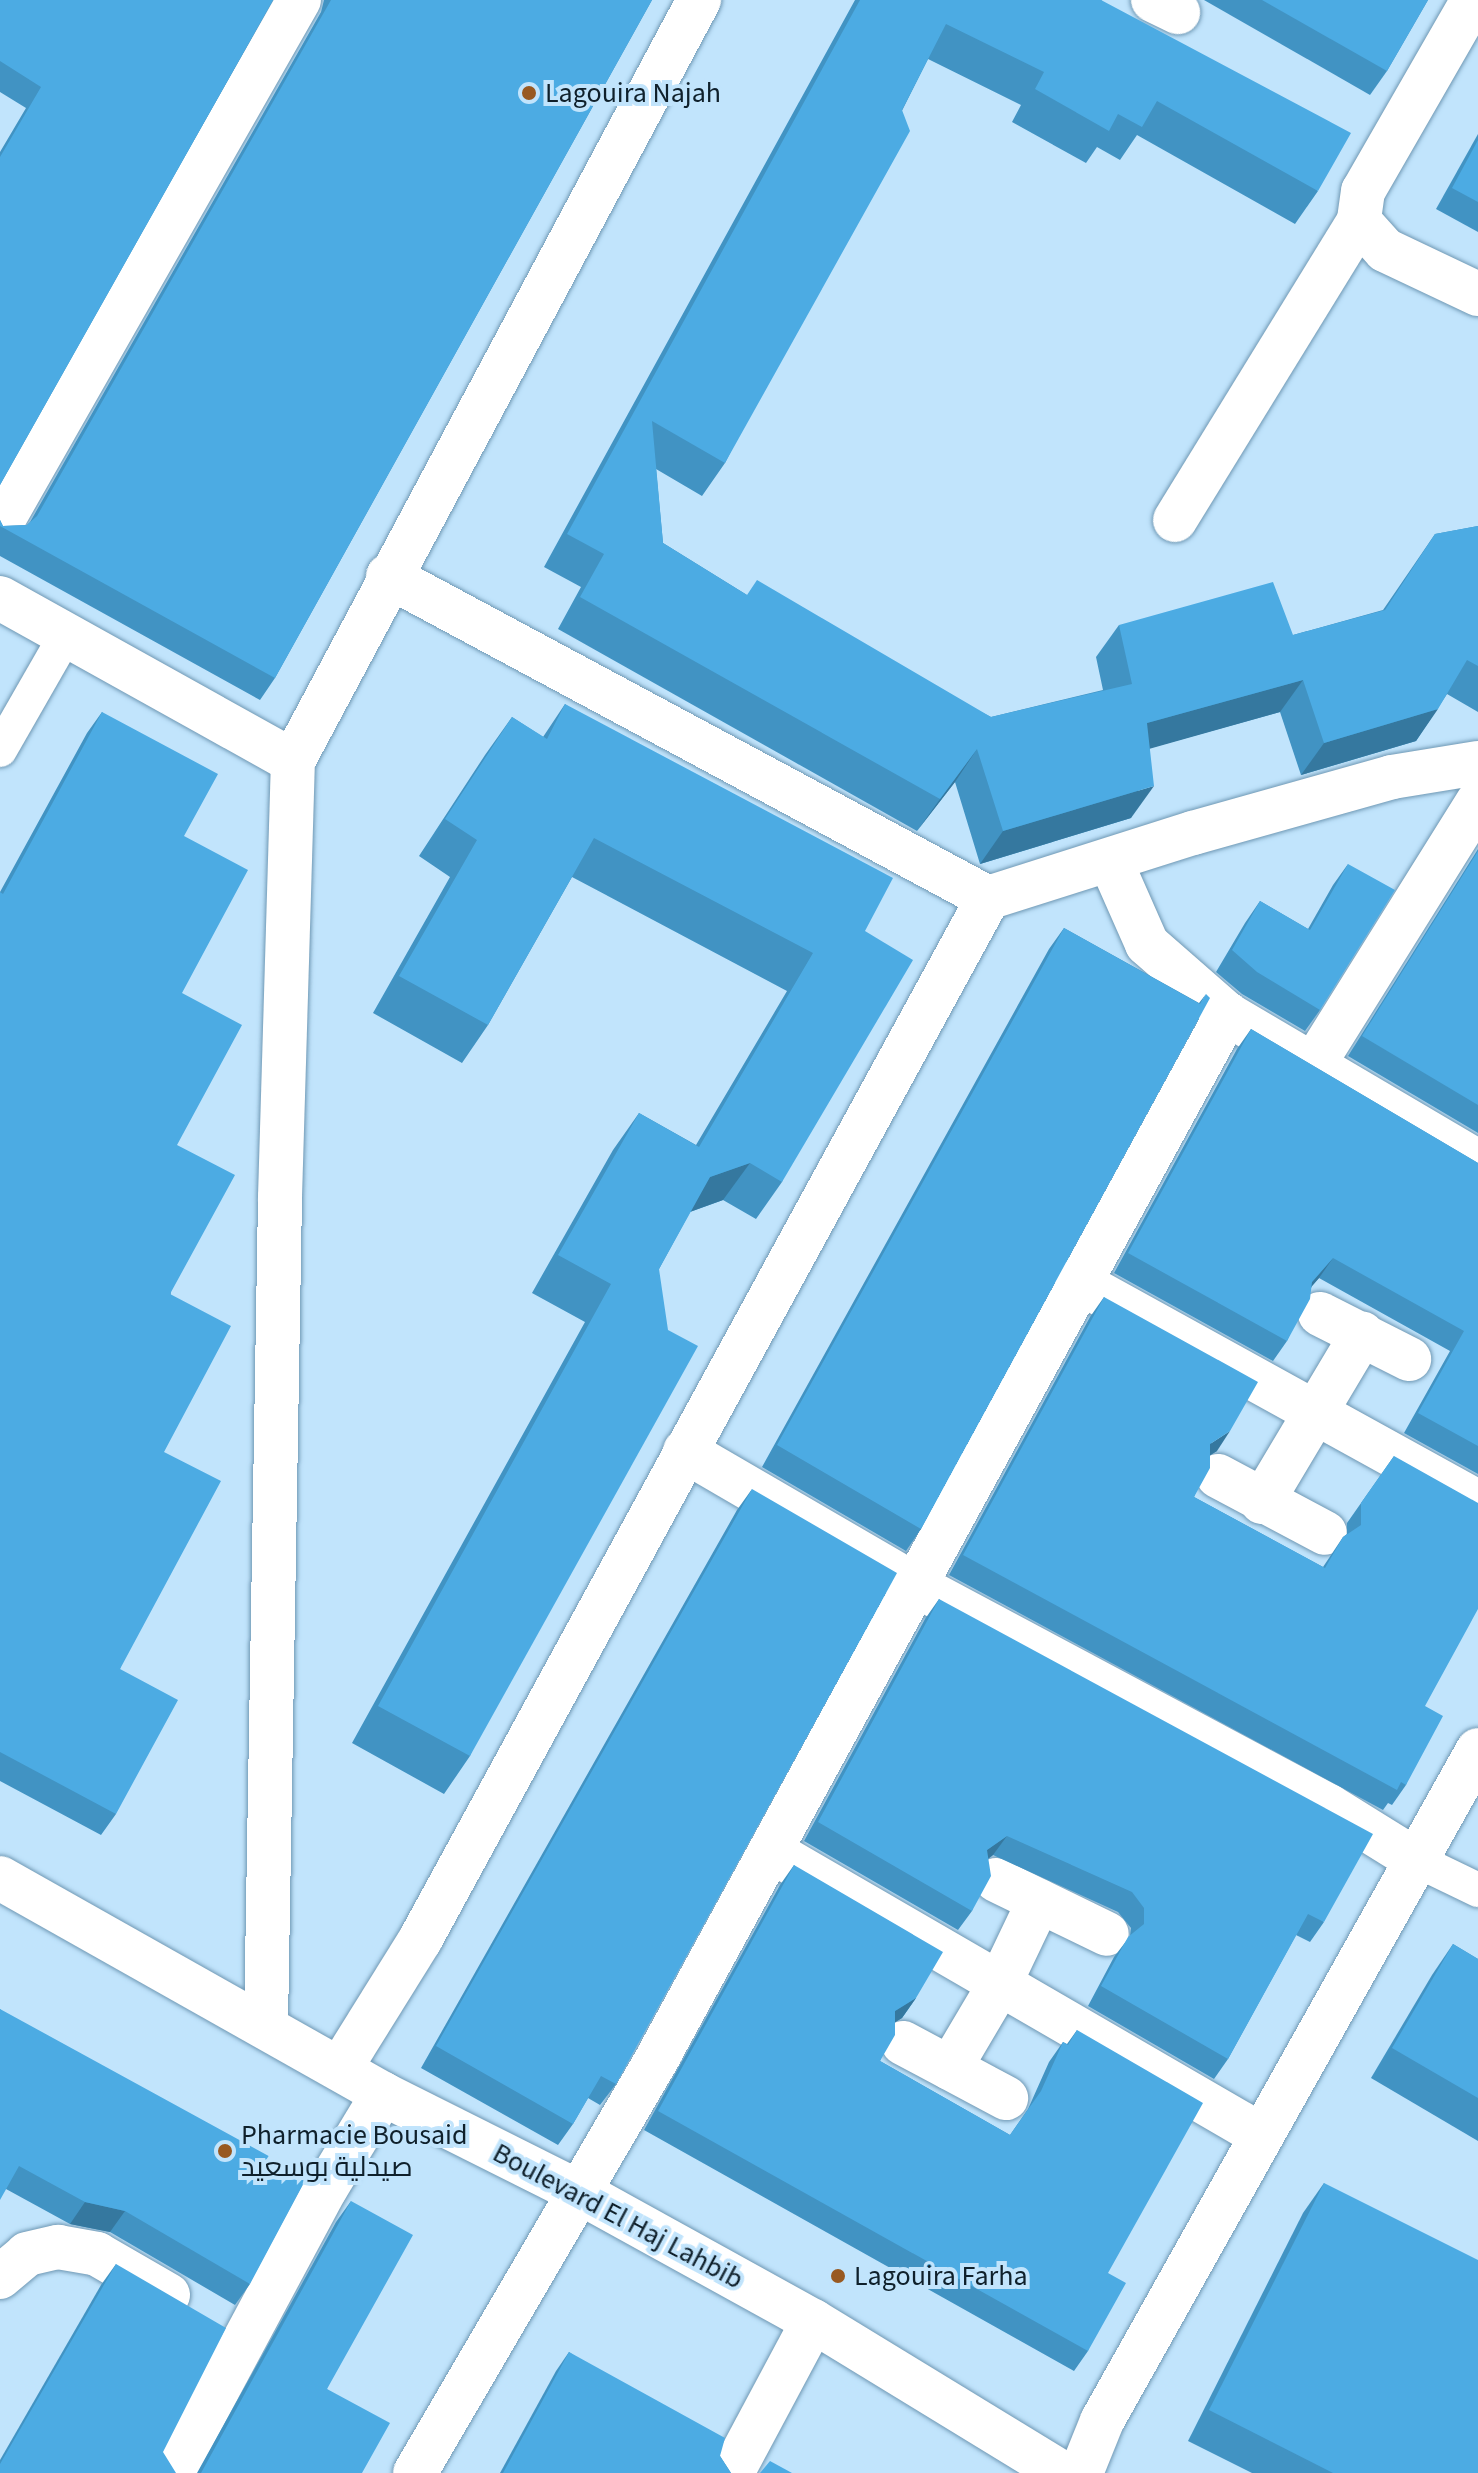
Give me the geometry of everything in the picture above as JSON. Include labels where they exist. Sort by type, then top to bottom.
[{"type":"street","points":[[0,525],[299,0]]},
{"type":"street","points":[[1175,520],[1359,221],[1363,191],[1473,0]]},
{"type":"street","points":[[266,2025],[279,1213],[293,761],[689,3]]},
{"type":"street","points":[[1359,221],[1385,250],[1478,294]]},
{"type":"street","points":[[388,576],[988,898]]},
{"type":"street","points":[[0,598],[293,761]]},
{"type":"street","points":[[341,2067],[420,1940],[988,898],[1392,777],[1478,763]]},
{"type":"street","points":[[1314,1064],[1478,802]]},
{"type":"street","points":[[1110,860],[1147,944],[1227,1014],[1478,1162]]},
{"type":"street","points":[[425,2469],[771,1851],[917,1586],[1077,1281],[1227,1014]]},
{"type":"street","points":[[1077,1281],[1478,1502]]},
{"type":"street","points":[[1320,1314],[1409,1359]]},
{"type":"street","points":[[1262,1502],[1318,1415],[1362,1334]]},
{"type":"street","points":[[685,1451],[917,1586],[1329,1806],[1416,1860]]},
{"type":"street","points":[[1218,1476],[1325,1533]]},
{"type":"street","points":[[1081,2473],[1102,2421],[1478,1750]]},
{"type":"street","points":[[771,1851],[1261,2135]]},
{"type":"street","name":"Boulevard El Haj Lahbib","points":[[0,1878],[341,2067],[383,2094],[581,2193],[813,2321],[1062,2473]]},
{"type":"street","points":[[996,1880],[1107,1934]]},
{"type":"street","points":[[950,2068],[999,1985],[1039,1901]]},
{"type":"street","points":[[903,2043],[1006,2098]]},
{"type":"street","points":[[173,2473],[383,2094]]},
{"type":"street","points":[[0,2277],[27,2254],[58,2247],[97,2254],[245,2340]]},
{"type":"street","points":[[732,2473],[813,2321]]},
{"type":"lane","points":[[0,750],[67,633]]},
{"type":"lane","points":[[1416,1860],[1478,1890]]},
{"type":"building","points":[[0,0],[273,0],[0,485],[0,157],[41,87],[0,61]]},
{"type":"building","points":[[331,0],[652,0],[275,678],[0,526],[0,520],[3,526],[27,525],[37,516]]},
{"type":"building","points":[[860,0],[1101,0],[1351,133],[1318,191],[1157,101],[1142,127],[1118,114],[1109,131],[1035,89],[1044,72],[946,24],[902,110],[910,131],[725,463],[652,421],[663,543],[747,595],[757,580],[991,717],[1132,684],[1119,625],[1273,582],[1293,635],[1385,610],[1435,534],[1478,526],[1478,666],[1467,660],[1438,709],[1324,743],[1303,680],[1147,723],[1154,786],[1003,831],[977,749],[940,799],[580,597],[604,554],[567,534]]},
{"type":"building","points":[[1262,0],[1428,0],[1387,71]]},
{"type":"building","points":[[1478,140],[1478,202],[1452,188]]},
{"type":"building","points":[[565,704],[893,878],[865,931],[913,960],[782,1182],[750,1163],[710,1177],[659,1269],[668,1330],[698,1346],[470,1756],[378,1706],[611,1284],[558,1255],[639,1113],[699,1147],[813,953],[594,838],[488,1025],[399,976],[477,840],[445,819],[512,717],[547,739]]},
{"type":"building","points":[[102,712],[218,774],[184,836],[248,870],[182,993],[242,1025],[177,1145],[235,1175],[170,1294],[231,1326],[164,1452],[221,1481],[120,1669],[178,1700],[116,1814],[0,1752],[0,892],[3,894]]},
{"type":"building","points":[[1478,851],[1478,1105],[1362,1036]]},
{"type":"building","points":[[1348,864],[1395,890],[1320,1010],[1257,972],[1232,950],[1260,901],[1310,930]]},
{"type":"building","points":[[1064,928],[1200,1004],[1206,994],[1210,998],[921,1529],[777,1445]]},
{"type":"building","points":[[1251,1029],[1478,1163],[1478,1446],[1418,1413],[1464,1331],[1333,1258],[1312,1282],[1310,1299],[1287,1341],[1128,1253]]},
{"type":"building","points":[[1104,1297],[1258,1382],[1230,1431],[1210,1444],[1210,1468],[1194,1497],[1325,1568],[1343,1537],[1361,1525],[1361,1503],[1394,1456],[1478,1503],[1478,1609],[1425,1706],[1443,1716],[1406,1785],[1401,1782],[1397,1790],[963,1555]]},
{"type":"building","points":[[752,1489],[897,1573],[616,2084],[601,2076],[573,2124],[436,2046]]},
{"type":"building","points":[[939,1599],[1373,1834],[1324,1922],[1308,1914],[1228,2059],[1101,1986],[1128,1937],[1144,1924],[1144,1908],[1132,1892],[1007,1836],[987,1850],[991,1876],[972,1911],[818,1822]]},
{"type":"building","points":[[794,1865],[943,1952],[916,1998],[895,2011],[895,2035],[880,2061],[1010,2135],[1041,2091],[1063,2042],[1068,2045],[1077,2030],[1203,2103],[1108,2273],[1126,2283],[1088,2351],[658,2111]]},
{"type":"building","points":[[1453,1944],[1478,1959],[1478,2098],[1392,2048]]},
{"type":"building","points":[[0,2009],[307,2177],[250,2284],[125,2211],[85,2202],[19,2166],[0,2200]]},
{"type":"building","points":[[1324,2183],[1478,2260],[1478,2473],[1333,2473],[1209,2410]]},
{"type":"building","points":[[351,2201],[413,2235],[327,2389],[390,2423],[362,2473],[201,2473]]},
{"type":"building","points":[[116,2264],[226,2328],[163,2452],[176,2473],[0,2473],[0,2464]]},
{"type":"building","points":[[569,2352],[725,2438],[720,2456],[731,2473],[503,2473]]},
{"type":"building","points":[[770,2461],[792,2473],[760,2473]]},
{"type":"place","name":"Lagouira Najah","points":[[529,93]]},
{"type":"place","name":"Pharmacie Bousaid صيدلية بوسعيد","points":[[225,2151]]},
{"type":"place","name":"Lagouira Farha","points":[[838,2276]]}]
